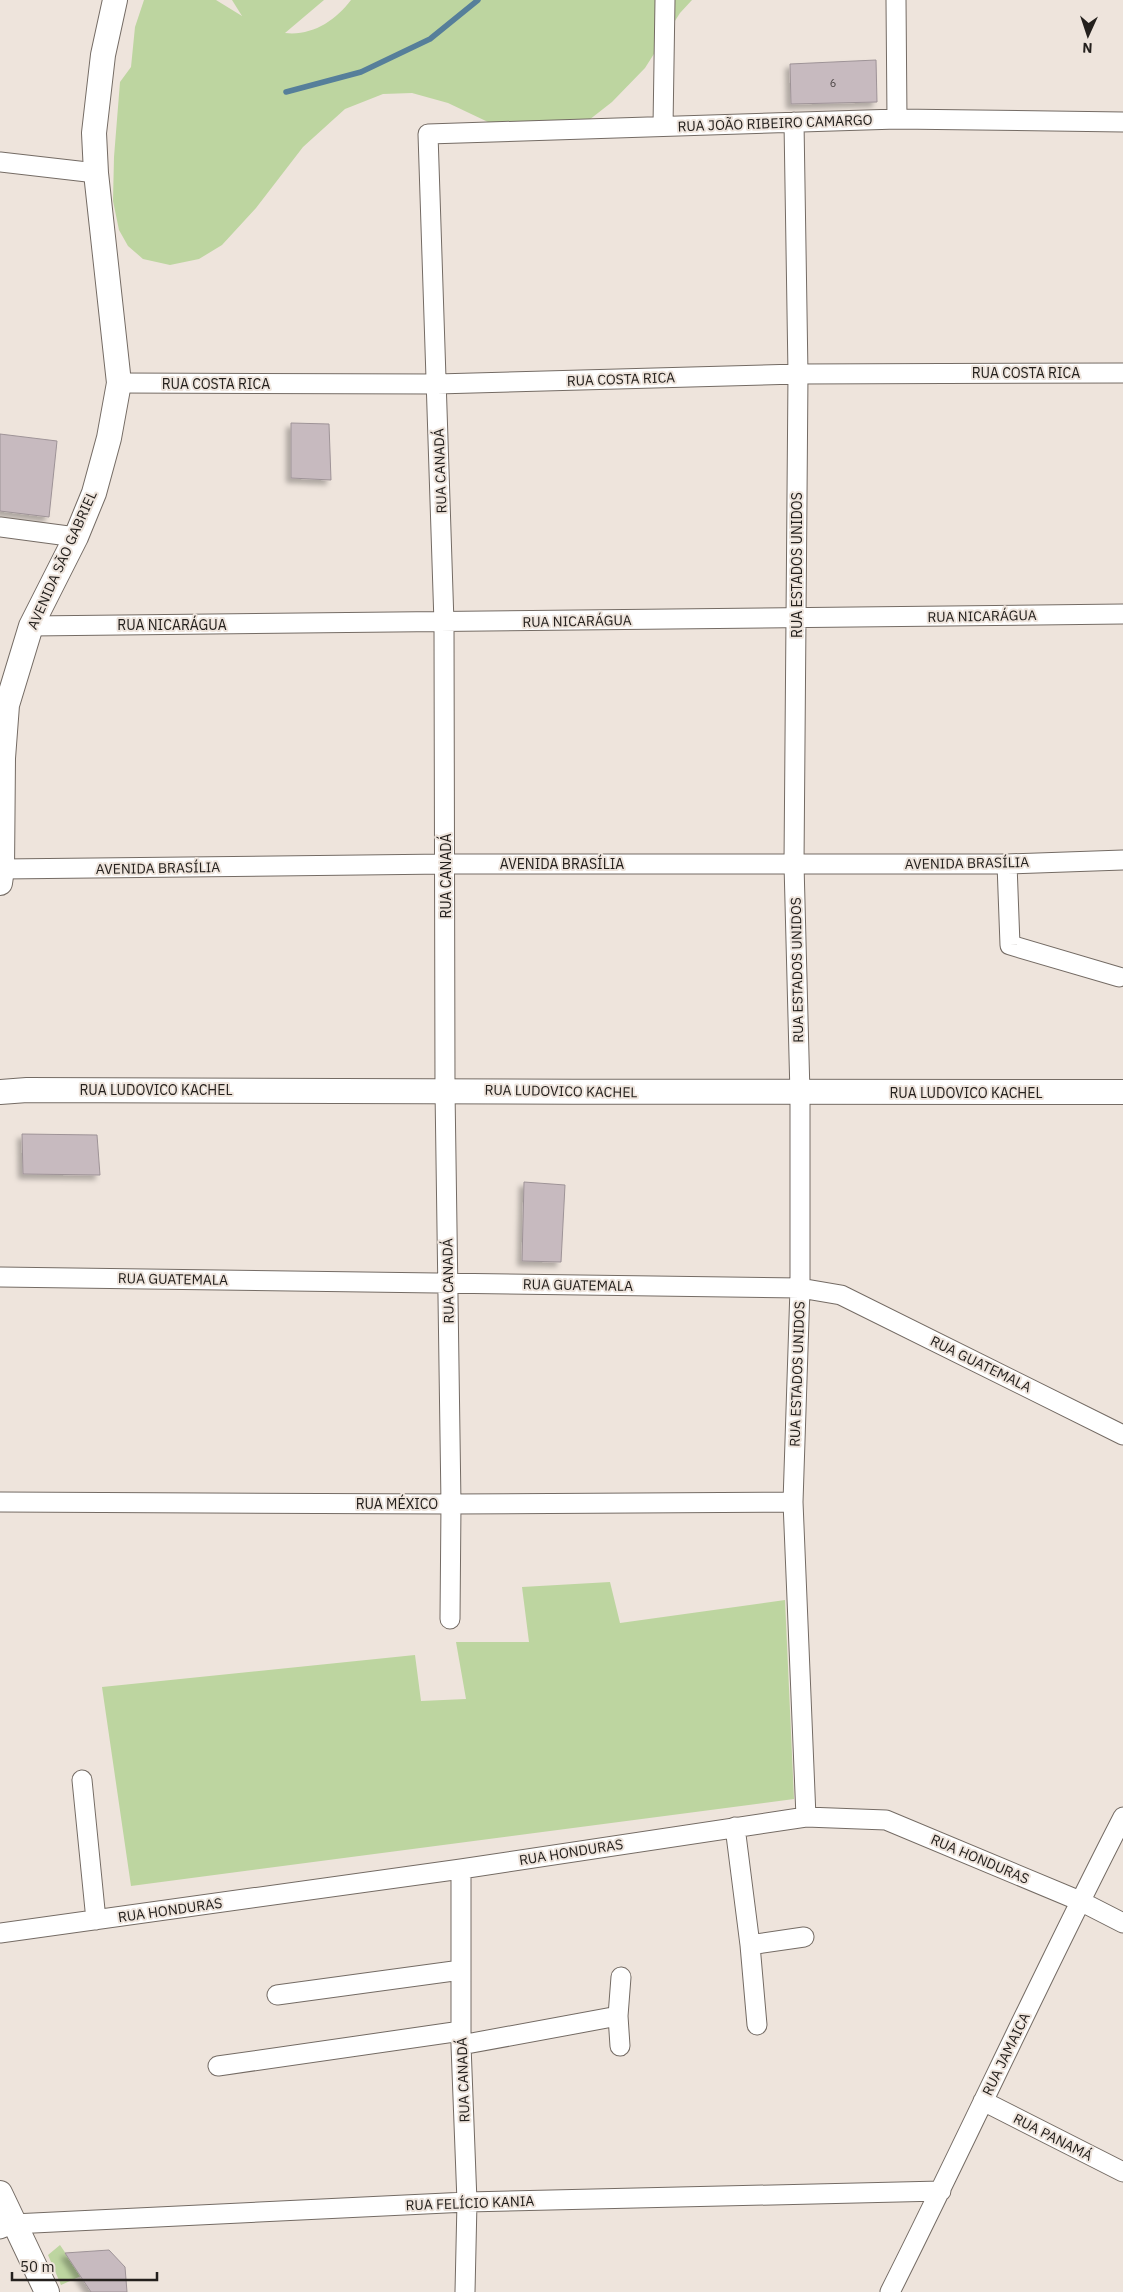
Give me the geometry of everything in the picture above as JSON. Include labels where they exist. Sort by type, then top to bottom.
[{"type":"main road","name":"AVENIDA SÃO GABRIEL","points":[[1,876],[3,704],[31,626],[76,537],[99,475],[109,438],[119,384],[96,172],[94,133],[103,55],[116,0]]},
{"type":"main road","name":"RUA LUDOVICO KACHEL","points":[[0,1092],[27,1090],[445,1090],[800,1094],[1123,1092]]},
{"type":"main road","points":[[0,2193],[7,2227],[47,2292]]},
{"type":"street","points":[[663,126],[665,0]]},
{"type":"street","points":[[896,0],[897,119]]},
{"type":"street","name":"RUA JOÃO RIBEIRO CAMARGO","points":[[428,134],[897,119],[1123,122]]},
{"type":"street","name":"RUA ESTADOS UNIDOS","points":[[794,122],[798,374],[794,864],[800,1094],[800,1288],[793,1502],[806,1817]]},
{"type":"street","name":"RUA CANADÁ","points":[[428,134],[444,623],[445,1090],[451,1504],[450,1619]]},
{"type":"street","points":[[0,162],[96,172]]},
{"type":"street","name":"RUA COSTA RICA","points":[[119,384],[437,384],[798,374],[1123,373]]},
{"type":"street","points":[[0,527],[76,537]]},
{"type":"street","name":"RUA NICARÁGUA","points":[[31,626],[444,623],[1123,614]]},
{"type":"street","name":"AVENIDA BRASÍLIA","points":[[1,876],[446,864],[1007,864],[1123,860]]},
{"type":"street","points":[[1007,864],[1010,945],[1119,977]]},
{"type":"street","name":"RUA GUATEMALA","points":[[0,1277],[800,1288],[841,1295],[1123,1435]]},
{"type":"street","name":"RUA MÉXICO","points":[[0,1502],[451,1504],[793,1502]]},
{"type":"street","points":[[82,1780],[96,1920]]},
{"type":"street","name":"RUA HONDURAS","points":[[0,1933],[461,1869],[806,1817],[886,1820],[1080,1901],[1123,1923]]},
{"type":"street","name":"RUA JAMAICA","points":[[890,2292],[941,2191],[1080,1901],[1123,1817]]},
{"type":"street","points":[[735,1827],[750,1944],[757,2025]]},
{"type":"street","name":"RUA CANADÁ","points":[[461,1869],[461,2038],[467,2202],[465,2292]]},
{"type":"street","points":[[750,1944],[804,1937]]},
{"type":"street","points":[[277,1995],[461,1970]]},
{"type":"street","points":[[620,2046],[618,2016],[621,1977]]},
{"type":"street","points":[[218,2066],[461,2038],[618,2016]]},
{"type":"street","name":"RUA PANAMÁ","points":[[983,2101],[1123,2172]]},
{"type":"street","name":"RUA FELÍCIO KANIA","points":[[7,2227],[467,2202],[941,2191]]},
{"type":"green space","points":[[144,0],[216,0],[242,16],[232,0],[324,0],[285,33],[295,33],[322,26],[345,8],[351,0],[692,0],[680,13],[645,68],[612,102],[589,120],[507,131],[448,103],[412,93],[383,94],[345,109],[303,147],[256,208],[222,245],[199,259],[170,265],[143,259],[128,246],[119,230],[113,201],[114,157],[120,82],[131,67],[135,27]]},
{"type":"green space","points":[[610,1582],[620,1623],[785,1600],[794,1799],[131,1886],[102,1687],[415,1655],[421,1701],[466,1699],[456,1642],[529,1642],[522,1587]]},
{"type":"green space","points":[[60,2245],[81,2276],[61,2285],[48,2255]]},
{"type":"building","points":[[876,60],[877,102],[791,104],[790,64]]},
{"type":"building","points":[[291,423],[329,424],[331,480],[291,478]]},
{"type":"building","points":[[0,434],[57,441],[49,517],[0,511]]},
{"type":"building","points":[[22,1134],[97,1135],[100,1175],[23,1174]]},
{"type":"building","points":[[524,1182],[565,1185],[561,1262],[522,1261]]},
{"type":"building","points":[[109,2250],[125,2267],[127,2292],[91,2292],[65,2253]]},
{"type":"waterway","points":[[286,92],[361,72],[430,39],[478,0]]}]
